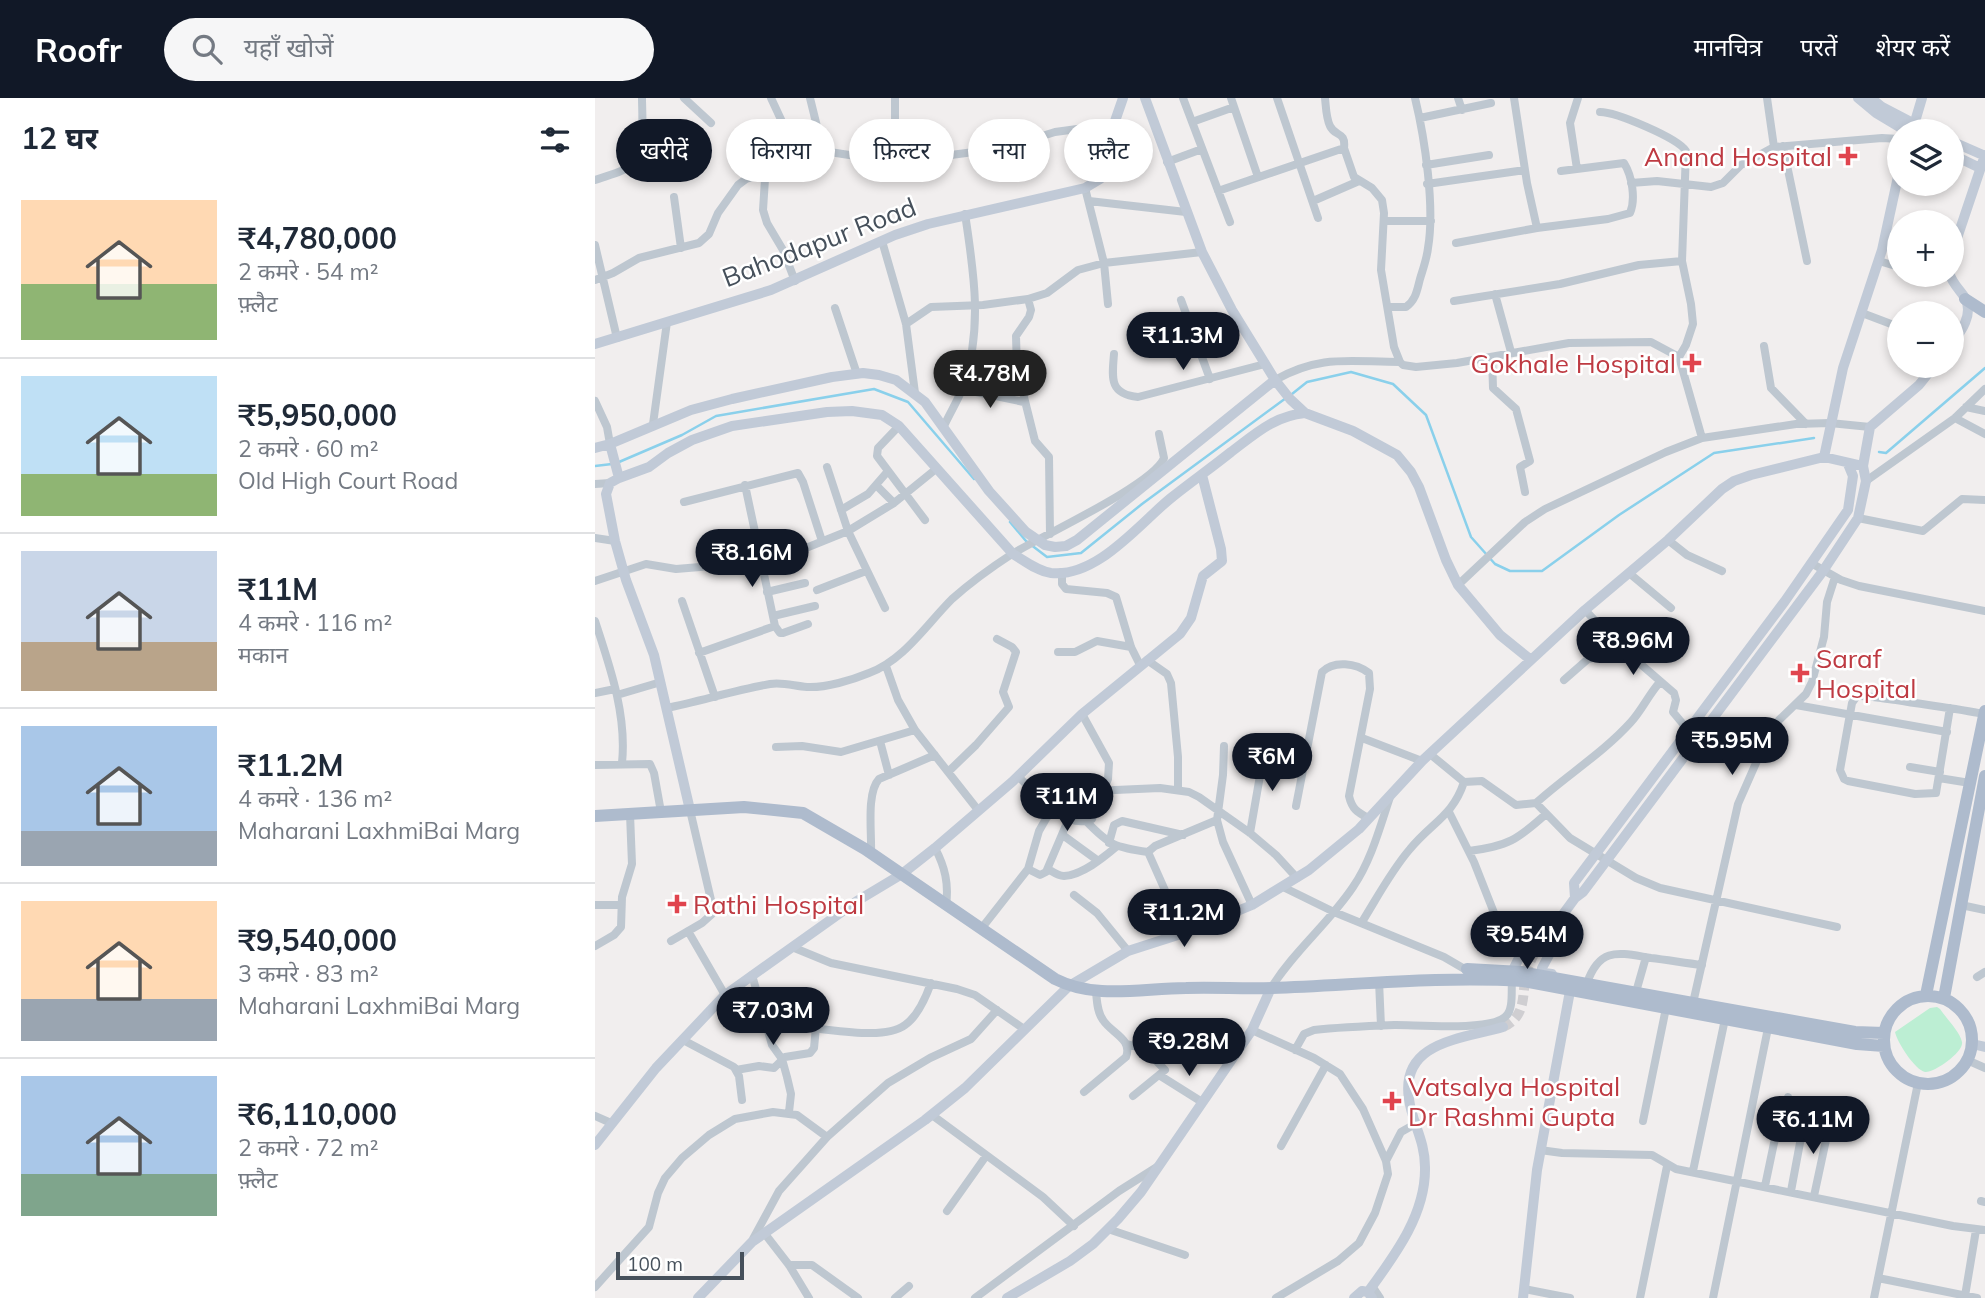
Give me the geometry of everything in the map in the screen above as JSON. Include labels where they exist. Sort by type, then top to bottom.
[{"type":"main road","points":[[1965,299],[1985,312]]},
{"type":"main road","points":[[1926,995],[1985,713]]},
{"type":"main road","points":[[1944,998],[1983,799],[1985,776]]},
{"type":"main road","points":[[595,816],[744,807],[803,813],[871,853],[946,906],[1069,986],[1096,992],[1167,988],[1271,988],[1471,974],[1512,976],[1636,992],[1884,1039]]},
{"type":"main road","points":[[1578,985],[1667,1008],[1857,1044],[1884,1039]]},
{"type":"main road","points":[[1926,995],[1944,998],[1957,1006],[1979,1045],[1958,1072],[1946,1080],[1918,1083],[1895,1070],[1888,1059],[1884,1039],[1887,1021],[1903,1003],[1926,995]]},
{"type":"street","points":[[642,98],[642,119]]},
{"type":"street","points":[[684,98],[707,119]]},
{"type":"street","points":[[771,98],[781,119]]},
{"type":"street","points":[[810,98],[815,119]]},
{"type":"street","points":[[895,98],[895,119]]},
{"type":"street","points":[[1116,119],[1123,98]]},
{"type":"street","points":[[1146,98],[1167,162],[1202,252],[1277,383],[1301,410],[1353,431],[1397,455],[1419,487],[1445,560],[1458,585],[1500,635],[1531,660]]},
{"type":"street","points":[[1183,98],[1230,222]]},
{"type":"street","points":[[1231,98],[1258,177]]},
{"type":"street","points":[[1276,98],[1318,218]]},
{"type":"street","points":[[1325,98],[1329,124],[1334,132],[1341,134],[1352,173],[1378,193],[1382,201],[1384,221],[1381,270],[1394,347],[1400,362]]},
{"type":"street","points":[[1388,307],[1406,307],[1414,300],[1428,249],[1431,221],[1420,118],[1415,98]]},
{"type":"street","points":[[1458,98],[1462,110]]},
{"type":"street","points":[[1514,98],[1537,228]]},
{"type":"street","points":[[1577,169],[1570,115],[1579,98]]},
{"type":"street","points":[[1767,98],[1807,261]]},
{"type":"street","points":[[1858,98],[1876,113],[1890,119]]},
{"type":"street","points":[[1871,98],[1898,119]]},
{"type":"street","points":[[1914,119],[1922,98]]},
{"type":"street","points":[[1420,118],[1491,103]]},
{"type":"street","points":[[1192,122],[1234,107]]},
{"type":"street","points":[[1600,112],[1624,116],[1684,147],[1688,157],[1681,232],[1682,261],[1693,324],[1679,357]]},
{"type":"street","points":[[954,153],[1004,148],[1064,131]]},
{"type":"street","points":[[1631,183],[1657,181],[1718,186],[1741,165],[1778,146],[1887,138]]},
{"type":"street","points":[[1964,146],[1985,155],[1964,220]]},
{"type":"street","points":[[1218,191],[1344,148]]},
{"type":"street","points":[[1167,162],[1202,149]]},
{"type":"street","points":[[1426,165],[1489,155]]},
{"type":"street","points":[[1964,160],[1983,168]]},
{"type":"street","points":[[1456,243],[1537,228],[1590,222],[1630,212],[1633,202],[1631,183],[1624,163],[1561,171]]},
{"type":"street","points":[[1427,184],[1525,170]]},
{"type":"street","points":[[595,180],[616,172]]},
{"type":"street","points":[[1313,201],[1359,181]]},
{"type":"street","points":[[599,279],[639,258],[706,239],[718,213],[741,182]]},
{"type":"street","points":[[765,182],[763,210],[795,281]]},
{"type":"street","points":[[1095,182],[1085,188],[1104,263],[1108,304]]},
{"type":"street","name":"Bahodapur Road","points":[[595,344],[795,281],[882,241],[928,224],[1085,188]]},
{"type":"street","points":[[1823,457],[1843,368],[1879,261],[1894,196]]},
{"type":"street","points":[[674,198],[681,248]]},
{"type":"street","points":[[1089,201],[1186,212]]},
{"type":"street","points":[[944,426],[962,389],[970,361],[977,305],[965,214]]},
{"type":"street","points":[[1384,221],[1431,221]]},
{"type":"street","points":[[882,241],[906,324],[915,393]]},
{"type":"street","points":[[595,245],[599,279],[617,338]]},
{"type":"street","points":[[906,324],[932,307],[1028,299],[1047,293],[1078,270],[1104,263],[1202,252]]},
{"type":"street","points":[[1454,301],[1573,281],[1639,265],[1682,261]]},
{"type":"street","points":[[1879,261],[1887,263]]},
{"type":"street","points":[[1956,287],[1968,304],[1964,326]]},
{"type":"street","points":[[1495,294],[1511,352]]},
{"type":"street","points":[[1028,299],[1031,310],[1016,336],[1017,369],[1035,441],[1049,457],[1050,534]]},
{"type":"street","points":[[1181,300],[1210,380]]},
{"type":"street","points":[[835,308],[857,374]]},
{"type":"street","points":[[1862,313],[1887,322]]},
{"type":"street","points":[[653,424],[667,322]]},
{"type":"street","points":[[595,448],[611,448],[653,424],[732,399],[857,374],[879,374],[896,380],[925,402],[989,491],[1016,522],[1037,541],[1055,547],[1066,546],[1077,540],[1277,383],[1305,365],[1324,361],[1400,362],[1416,367],[1457,363],[1569,342],[1651,342],[1679,357],[1702,438]]},
{"type":"street","points":[[1764,345],[1770,388],[1806,424]]},
{"type":"street","points":[[1115,354],[1115,385],[1119,392],[1126,396],[1138,397],[1265,364]]},
{"type":"street","points":[[1492,356],[1493,388],[1516,409],[1531,461],[1520,467],[1525,492]]},
{"type":"street","points":[[1553,928],[1607,862],[1823,570],[1858,518],[1866,481],[1863,466],[1870,427],[1925,378]]},
{"type":"street","points":[[962,389],[1024,402]]},
{"type":"street","points":[[1866,481],[1955,418],[1985,389]]},
{"type":"street","points":[[595,401],[607,427],[616,477],[606,494],[615,541],[650,640],[712,909],[712,914],[707,918],[671,941]]},
{"type":"street","points":[[1966,407],[1985,411]]},
{"type":"street","points":[[595,484],[641,472],[668,453],[713,431],[827,412],[852,411],[882,415],[899,426],[1015,553],[1036,568],[1050,573],[1062,572],[1076,570],[1101,559],[1171,498],[1273,421],[1301,410]]},
{"type":"street","points":[[1955,418],[1985,434]]},
{"type":"street","points":[[1458,585],[1525,522],[1545,509],[1702,438],[1806,424],[1830,423],[1870,427]]},
{"type":"street","points":[[899,426],[876,452],[925,520]]},
{"type":"street","points":[[666,708],[779,683],[810,687],[825,685],[867,675],[886,666],[954,598],[1015,553],[1099,508],[1162,463],[1164,450],[1159,434]]},
{"type":"street","points":[[698,1298],[740,1251],[932,1115],[965,1088],[1069,986],[1128,951],[1184,933],[1252,905],[1297,878],[1359,829],[1426,757],[1585,610],[1734,481],[1823,457],[1863,466]]},
{"type":"street","points":[[1575,898],[1574,883],[1848,510],[1853,476],[1849,464]]},
{"type":"street","points":[[827,467],[848,530],[885,608]]},
{"type":"street","points":[[595,581],[646,564],[676,569],[760,562],[801,550],[848,530],[894,503],[936,469]]},
{"type":"street","points":[[841,510],[876,485],[888,471]]},
{"type":"street","points":[[684,502],[798,473],[822,541]]},
{"type":"street","points":[[595,1145],[656,1068],[725,995],[857,901],[902,874],[935,848],[1018,776],[1082,714],[1186,627],[1203,576],[1222,561],[1202,475]]},
{"type":"street","points":[[745,485],[775,626],[783,633],[808,624]]},
{"type":"street","points":[[876,485],[894,503]]},
{"type":"street","points":[[1858,518],[1923,531],[1962,499],[1985,500]]},
{"type":"street","points":[[595,538],[615,541]]},
{"type":"street","points":[[1668,540],[1687,555],[1722,572]]},
{"type":"street","points":[[1811,563],[1835,577],[1859,586],[1985,611]]},
{"type":"street","points":[[817,590],[866,570]]},
{"type":"street","points":[[1062,572],[1062,584],[1066,589],[1107,593],[1116,597],[1131,647],[1144,663],[1167,674],[1171,683],[1178,757],[1178,790]]},
{"type":"street","points":[[1629,573],[1671,608]]},
{"type":"street","points":[[1693,1003],[1715,899],[1744,785],[1767,738],[1779,720],[1806,694],[1812,682],[1823,637],[1827,602],[1835,577]]},
{"type":"street","points":[[767,593],[805,583]]},
{"type":"street","points":[[682,601],[715,697]]},
{"type":"street","points":[[773,616],[815,606]]},
{"type":"street","points":[[1585,610],[1615,642],[1676,697],[1673,712],[1688,730]]},
{"type":"street","points":[[595,621],[597,637],[616,692],[624,743],[622,763]]},
{"type":"street","points":[[699,653],[775,626]]},
{"type":"street","points":[[948,772],[1008,710],[1003,692],[1016,652],[1012,646],[997,639]]},
{"type":"street","points":[[1058,652],[1075,652],[1097,641],[1131,647]]},
{"type":"street","points":[[1564,680],[1588,659],[1601,656],[1615,642]]},
{"type":"street","points":[[1296,806],[1319,678],[1327,667],[1336,664],[1362,667],[1369,673],[1370,689],[1349,796],[1356,812],[1369,818]]},
{"type":"street","points":[[886,666],[898,700],[915,730],[978,810]]},
{"type":"street","points":[[595,693],[616,692],[661,682]]},
{"type":"street","points":[[1362,738],[1426,757],[1464,782],[1482,781],[1516,805],[1535,803],[1632,722],[1660,682]]},
{"type":"street","points":[[1950,708],[1936,793],[1915,794],[1844,779],[1840,770],[1854,698],[1861,695],[1985,713]]},
{"type":"street","points":[[1795,705],[1947,732]]},
{"type":"street","points":[[1018,776],[1054,811],[1069,818],[1086,821],[1092,819],[1108,779],[1109,763],[1082,714]]},
{"type":"street","points":[[776,747],[793,745],[841,752],[915,730]]},
{"type":"street","points":[[880,741],[889,775]]},
{"type":"street","points":[[1224,746],[1217,820],[1223,842],[1252,905]]},
{"type":"street","points":[[1250,833],[1265,747]]},
{"type":"street","points":[[871,853],[872,791],[880,779],[935,755]]},
{"type":"street","points":[[595,765],[650,764],[661,812]]},
{"type":"street","points":[[1910,767],[1969,783]]},
{"type":"street","points":[[1362,922],[1408,851],[1449,812],[1464,782]]},
{"type":"street","points":[[981,929],[1028,869],[1039,831],[1047,817],[1093,791],[1160,788],[1199,797],[1250,833],[1297,878]]},
{"type":"street","points":[[1007,1298],[1070,1261],[1093,1244],[1141,1192],[1252,1030],[1271,988],[1289,962],[1334,912],[1360,876],[1392,793]]},
{"type":"street","points":[[1535,803],[1562,832],[1607,862],[1660,888],[1837,927]]},
{"type":"street","points":[[1449,812],[1469,851],[1500,928]]},
{"type":"street","points":[[595,946],[621,927],[621,905],[631,872],[630,814]]},
{"type":"street","points":[[1469,851],[1506,844],[1546,814]]},
{"type":"street","points":[[1028,869],[1040,875],[1048,869],[1064,836],[1069,818]]},
{"type":"street","points":[[1149,852],[1155,846],[1217,820]]},
{"type":"street","points":[[1086,821],[1112,845],[1149,852]]},
{"type":"street","points":[[1048,869],[1063,876],[1089,867],[1112,845],[1114,825],[1122,821],[1183,835]]},
{"type":"street","points":[[1064,836],[1097,860]]},
{"type":"street","points":[[935,848],[944,869],[946,906]]},
{"type":"street","points":[[1149,852],[1184,933]]},
{"type":"street","points":[[1283,887],[1334,912],[1444,957],[1471,974]]},
{"type":"street","points":[[1074,895],[1097,913],[1128,951]]},
{"type":"street","points":[[595,905],[621,905]]},
{"type":"street","points":[[1961,905],[1985,910]]},
{"type":"street","points":[[1294,1050],[1304,1034],[1314,1030],[1468,1025],[1498,1020],[1509,1011],[1512,976],[1531,934],[1541,924],[1561,917]]},
{"type":"street","points":[[1561,917],[1565,923],[1563,929],[1543,970],[1545,973],[1571,977],[1578,985]]},
{"type":"street","points":[[1476,929],[1513,927],[1531,934]]},
{"type":"street","points":[[688,931],[725,995]]},
{"type":"street","points":[[792,947],[831,963],[931,983],[975,995],[1024,1029]]},
{"type":"street","points":[[1570,1298],[1523,1293],[1540,1150],[1578,985],[1595,965],[1609,955],[1624,953],[1702,965]]},
{"type":"street","points":[[1636,992],[1646,957]]},
{"type":"street","points":[[752,975],[772,1045],[782,1059],[791,1094],[789,1112]]},
{"type":"street","points":[[1378,981],[1381,1026]]},
{"type":"street","points":[[795,1027],[869,1033],[893,1031],[905,1026],[914,1016],[931,983]]},
{"type":"street","points":[[1096,992],[1098,1008],[1104,1022],[1127,1044],[1145,1049],[1165,1070],[1133,1096]]},
{"type":"street","points":[[1643,1121],[1667,1008]]},
{"type":"street","points":[[752,1242],[779,1191],[828,1137],[888,1083],[930,1058],[971,1040],[997,1010]]},
{"type":"street","points":[[1693,1171],[1725,1019]]},
{"type":"street","points":[[736,1070],[755,1066],[774,1068],[782,1059],[813,1051],[817,1027]]},
{"type":"street","points":[[1371,1292],[1408,1231],[1419,1206],[1425,1167],[1421,1133],[1409,1100],[1411,1070],[1417,1060],[1447,1041],[1503,1027]]},
{"type":"street","points":[[1713,1298],[1768,1028]]},
{"type":"street","points":[[1252,1030],[1340,1074],[1363,1109],[1386,1161],[1388,1179],[1367,1231],[1359,1243],[1338,1261],[1276,1298]]},
{"type":"street","points":[[683,1040],[736,1070],[742,1100]]},
{"type":"street","points":[[1084,1093],[1126,1057],[1127,1044]]},
{"type":"street","points":[[1967,1060],[1985,1068]]},
{"type":"street","points":[[1282,1146],[1326,1065]]},
{"type":"street","points":[[1159,1075],[1202,1102]]},
{"type":"street","points":[[1874,1298],[1918,1083]]},
{"type":"street","points":[[1765,1186],[1779,1123],[1788,1097]]},
{"type":"street","points":[[595,1287],[646,1231],[660,1185],[709,1135],[735,1119],[789,1112],[828,1137]]},
{"type":"street","points":[[932,1115],[1043,1197],[1074,1226]]},
{"type":"street","points":[[595,1116],[611,1124]]},
{"type":"street","points":[[1791,1191],[1805,1116]]},
{"type":"street","points":[[1386,1161],[1401,1132],[1416,1123]]},
{"type":"street","points":[[1814,1196],[1829,1126]]},
{"type":"street","points":[[1540,1150],[1652,1155],[1667,1166],[1981,1230],[1965,1296]]},
{"type":"street","points":[[947,1211],[986,1156]]},
{"type":"street","points":[[1640,1298],[1667,1166]]},
{"type":"street","points":[[975,1298],[1119,1191],[1157,1167]]},
{"type":"street","points":[[1108,1228],[1185,1255]]},
{"type":"street","points":[[765,1234],[789,1265],[809,1298]]},
{"type":"street","points":[[789,1265],[812,1265],[858,1298]]},
{"type":"street","points":[[1878,1278],[1977,1298]]},
{"type":"street","points":[[895,1298],[909,1286]]},
{"type":"street","points":[[1354,1298],[1359,1292],[1371,1292],[1380,1298]]},
{"type":"green space","points":[[1937,1007],[1959,1034],[1962,1042],[1958,1051],[1948,1061],[1925,1072],[1907,1055],[1895,1032],[1930,1008]]},
{"type":"waterway","points":[[1879,452],[1886,453],[1985,368]]},
{"type":"waterway","points":[[1292,394],[1307,382],[1351,372],[1393,384],[1426,415],[1471,537],[1495,564],[1510,571],[1542,571],[1619,515],[1714,453],[1814,438]]},
{"type":"waterway","points":[[619,462],[682,435],[716,416],[874,389],[908,402],[974,479]]},
{"type":"waterway","points":[[1010,522],[1026,541],[1047,557],[1081,553],[1142,504],[1286,398]]},
{"type":"waterway","points":[[595,466],[612,464]]},
{"type":"tunnel","points":[[1503,1027],[1512,1022],[1521,1008],[1529,965],[1553,928]]},
{"type":"place","name":"Anand Hospital","points":[[1848,156]]},
{"type":"place","name":"Gokhale Hospital","points":[[1692,363]]},
{"type":"place","name":"Saraf Hospital","points":[[1800,673]]},
{"type":"place","name":"Rathi Hospital","points":[[677,904]]},
{"type":"place","name":"Vatsalya Hospital Dr Rashmi Gupta","points":[[1392,1101]]}]
